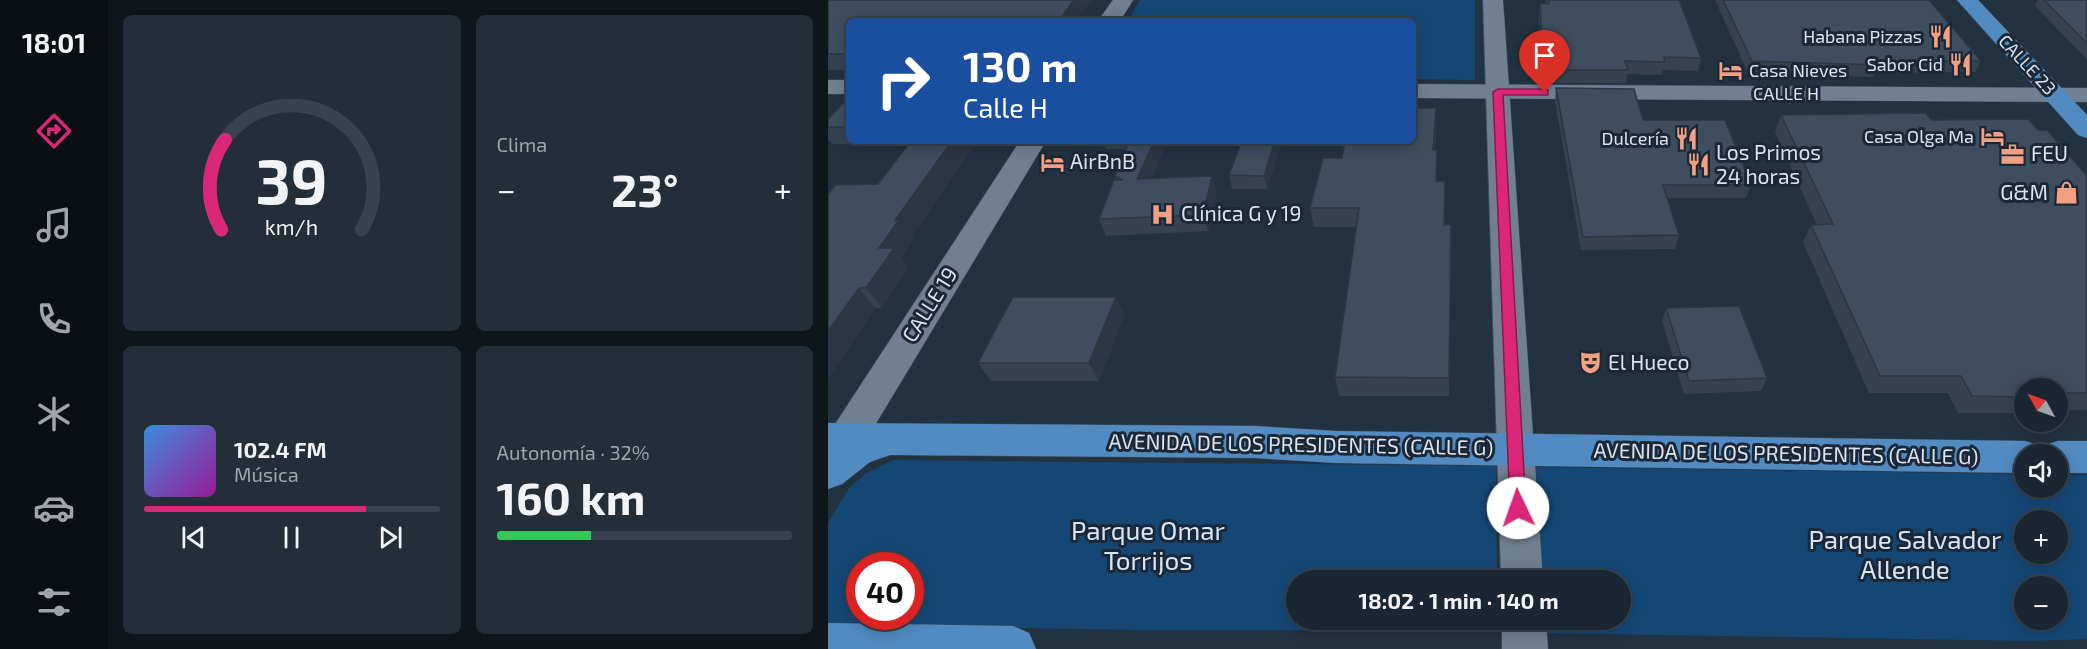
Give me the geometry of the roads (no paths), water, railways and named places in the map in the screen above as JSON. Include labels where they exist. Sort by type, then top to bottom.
[{"type":"main road","name":"CALLE 23","points":[[1967,0],[2087,130]]},
{"type":"main road","name":"AVENIDA DE LOS PRESIDENTES (CALLE G)","points":[[833,455],[889,440],[1255,441],[1336,447],[2014,457]]},
{"type":"main road","points":[[2068,457],[2087,457]]},
{"type":"main road","points":[[828,646],[1013,649]]},
{"type":"street","points":[[1111,18],[1123,0]]},
{"type":"street","points":[[1493,0],[1521,570]]},
{"type":"street","points":[[828,87],[846,87]]},
{"type":"street","name":"CALLE H","points":[[1416,91],[2087,95]]},
{"type":"street","name":"CALLE 19","points":[[833,455],[865,409],[1031,144]]},
{"type":"street","points":[[1524,630],[1525,649]]},
{"type":"place","name":"Habana Pizzas","points":[[1940,37]]},
{"type":"place","name":"Sabor Cid","points":[[1961,65]]},
{"type":"place","name":"Casa Nieves","points":[[1731,71]]},
{"type":"place","name":"Casa Olga Ma","points":[[1992,137]]},
{"type":"place","name":"Dulcería","points":[[1687,139]]},
{"type":"place","name":"FEU","points":[[2013,154]]},
{"type":"place","name":"AirBnB","points":[[1052,162]]},
{"type":"place","name":"Los Primos 24 horas","points":[[1698,165]]},
{"type":"place","name":"G&M","points":[[2066,193]]},
{"type":"place","name":"Clínica G y 19","points":[[1163,214]]},
{"type":"place","name":"El Hueco","points":[[1590,363]]},
{"type":"park label","name":"Parque Omar Torrijos","points":[[1148,546]]},
{"type":"park label","name":"Parque Salvador Allende","points":[[1905,555]]}]
